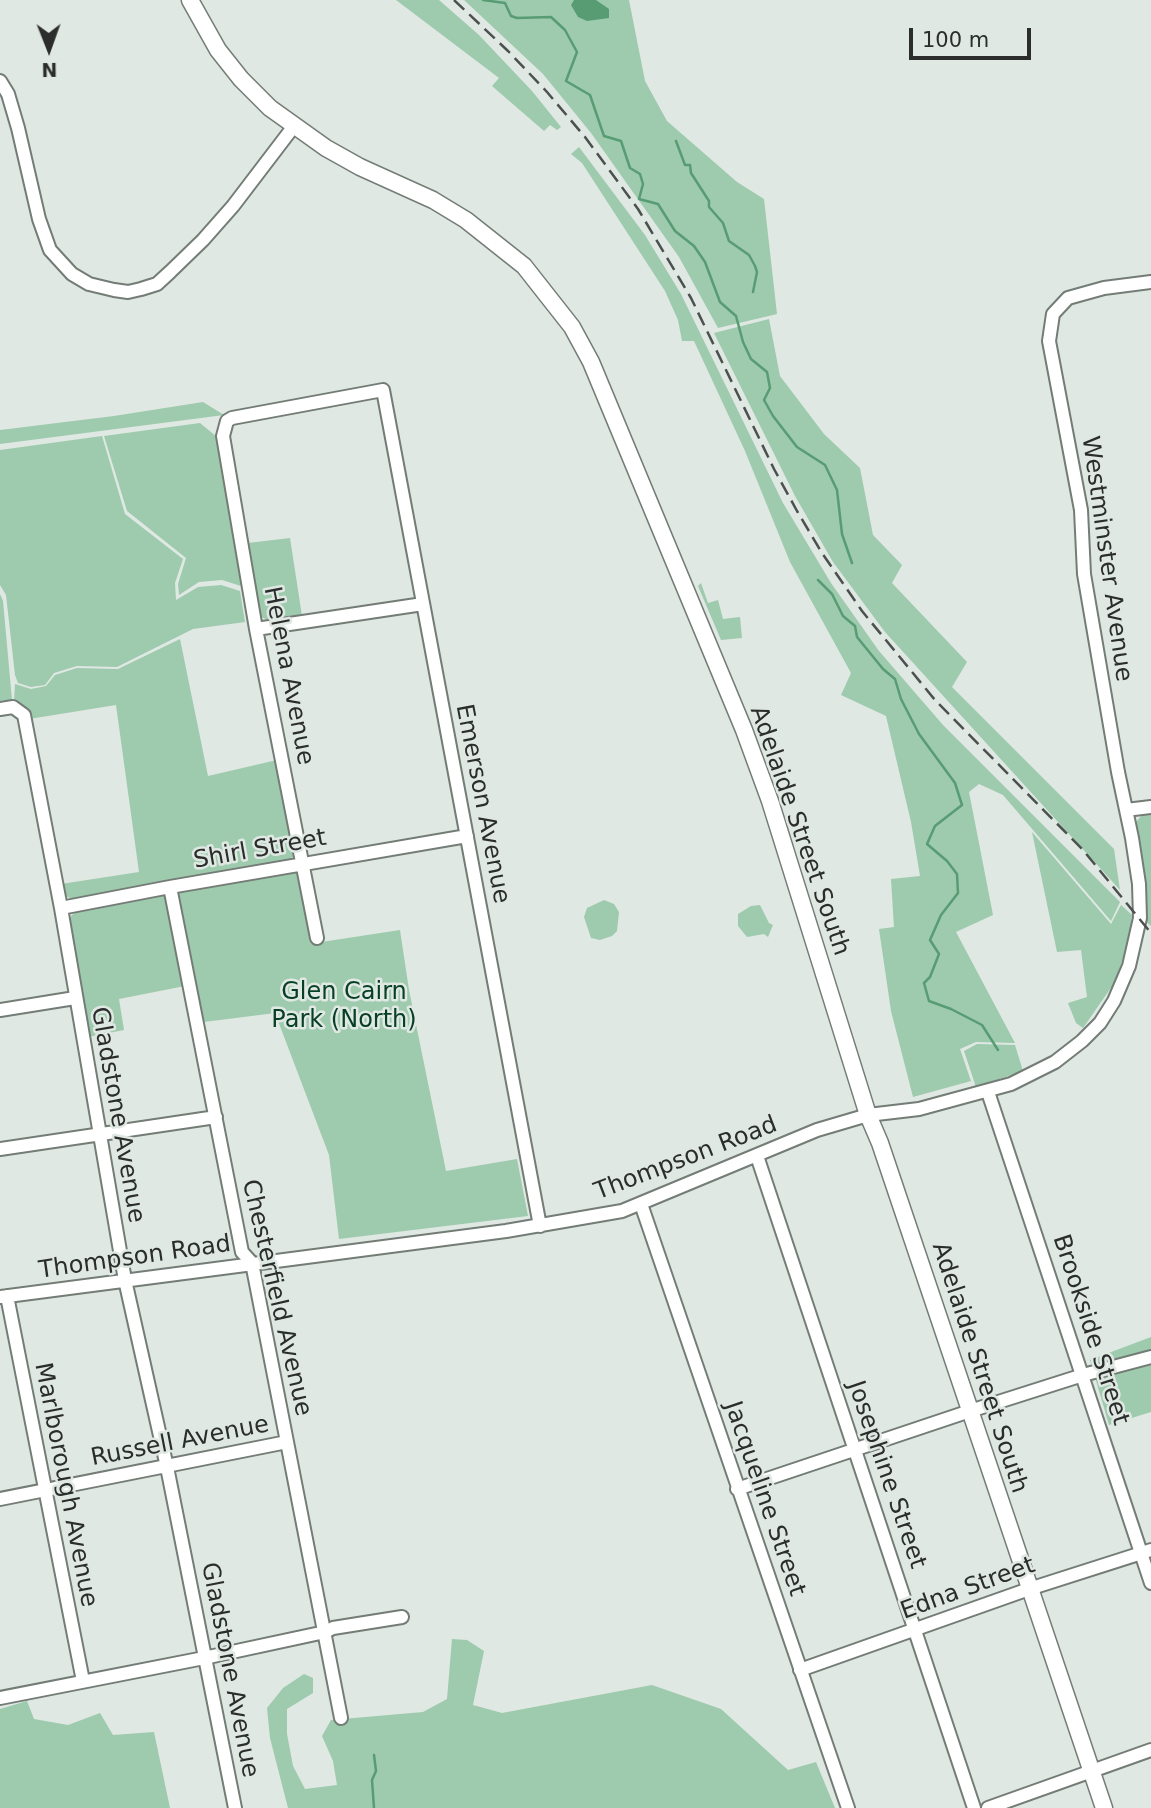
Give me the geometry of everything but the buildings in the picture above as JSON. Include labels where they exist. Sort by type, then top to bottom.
[{"type":"main road","name":"Adelaide Street South","points":[[190,0],[218,50],[241,79],[270,108],[360,167],[433,200],[466,220],[524,266],[572,327],[591,362],[744,730],[783,840],[868,1115],[880,1143],[1028,1589],[1104,1808]]},
{"type":"street","points":[[0,80],[8,94],[18,128],[39,219],[50,250],[72,274],[89,284],[114,290],[128,292],[157,284],[233,206],[294,126]]},
{"type":"street","name":"Westminster Avenue","points":[[1126,810],[1084,574],[1081,510],[1049,344],[1054,314],[1068,298],[1104,288],[1151,282]]},
{"type":"street","name":"Emerson Avenue","points":[[227,421],[383,390],[540,1226]]},
{"type":"street","name":"Helena Avenue","points":[[227,421],[223,436],[256,629],[317,938]]},
{"type":"street","points":[[256,629],[423,604]]},
{"type":"street","name":"Gladstone Avenue","points":[[0,709],[13,707],[24,715],[61,908],[125,1280],[167,1468],[235,1808]]},
{"type":"street","points":[[1126,810],[1151,807]]},
{"type":"street","name":"Thompson Road","points":[[3,1297],[540,1226],[622,1211],[817,1130],[868,1115],[919,1108],[1011,1084],[1055,1062],[1100,1023],[1114,1001],[1129,966],[1140,918],[1139,884],[1126,810]]},
{"type":"street","name":"Shirl Street","points":[[61,908],[467,836]]},
{"type":"street","name":"Chesterfield Avenue","points":[[170,887],[242,1252],[252,1263],[341,1718]]},
{"type":"street","points":[[0,1010],[75,999]]},
{"type":"street","name":"Brookside Street","points":[[988,1092],[1146,1552],[1151,1583]]},
{"type":"street","points":[[0,1149],[216,1117]]},
{"type":"street","name":"Josephine Street","points":[[757,1156],[974,1808]]},
{"type":"street","name":"Jacqueline Street","points":[[641,1204],[848,1808]]},
{"type":"street","name":"Marlborough Avenue","points":[[3,1297],[83,1681]]},
{"type":"street","points":[[737,1489],[856,1451],[970,1410],[1151,1357]]},
{"type":"street","name":"Russell Avenue","points":[[0,1499],[167,1468],[287,1442]]},
{"type":"street","name":"Edna Street","points":[[800,1670],[1028,1589],[1146,1552]]},
{"type":"street","points":[[0,1698],[204,1658],[333,1628],[402,1617]]},
{"type":"street","points":[[988,1808],[1151,1750]]},
{"type":"green space","points":[[396,0],[439,0],[479,35],[532,91],[561,127],[557,130],[550,125],[544,131],[492,86],[499,78]]},
{"type":"green space","points":[[464,0],[629,0],[645,81],[667,121],[737,182],[764,199],[777,314],[718,328],[679,257],[591,133],[543,74]]},
{"type":"green space","points":[[579,147],[645,235],[681,294],[783,503],[831,583],[879,651],[943,725],[1120,902],[1111,921],[1003,795],[979,784],[969,792],[993,915],[956,932],[1015,1043],[976,1042],[960,1049],[971,1081],[913,1097],[891,1011],[879,929],[894,927],[891,879],[920,876],[911,822],[886,716],[841,695],[851,673],[790,562],[745,451],[694,341],[682,341],[678,320],[665,291],[582,163],[571,154]]},
{"type":"green space","points":[[769,319],[780,376],[824,434],[860,468],[873,535],[902,565],[892,583],[967,662],[952,687],[1114,849],[1120,890],[885,632],[833,562],[795,496],[714,333]]},
{"type":"green space","points":[[203,402],[224,415],[0,444],[0,430]]},
{"type":"green space","points":[[200,423],[217,437],[241,586],[222,580],[199,582],[179,595],[178,584],[186,558],[127,511],[104,436]]},
{"type":"green space","points":[[102,436],[125,514],[183,559],[175,583],[176,600],[198,587],[221,585],[240,591],[245,622],[193,629],[117,667],[77,666],[54,673],[45,685],[31,687],[18,683],[6,595],[0,585],[0,450]]},
{"type":"green space","points":[[290,538],[302,616],[270,621],[259,616],[248,543]]},
{"type":"green space","points":[[701,583],[708,603],[718,600],[723,619],[740,617],[742,638],[721,640],[698,586]]},
{"type":"green space","points":[[0,594],[3,601],[12,700],[0,701]]},
{"type":"green space","points":[[180,639],[208,776],[277,760],[295,852],[292,859],[257,868],[72,899],[64,895],[61,884],[139,872],[116,705],[29,719],[25,707],[14,702],[15,684],[31,689],[46,686],[55,675],[77,668],[118,669]]},
{"type":"green space","points":[[1151,814],[1151,926],[1145,921],[1145,888],[1136,822],[1141,816]]},
{"type":"green space","points":[[1032,832],[1111,924],[1121,905],[1132,915],[1130,937],[1115,982],[1083,1028],[1076,1023],[1068,1003],[1087,997],[1081,950],[1057,952]]},
{"type":"green space","name":"Glen Cairn Park (North)","points":[[293,871],[300,876],[315,943],[400,930],[409,990],[446,1171],[517,1159],[528,1216],[339,1239],[329,1155],[275,1013],[204,1022],[195,984],[119,999],[124,1030],[88,1037],[69,924],[71,916],[78,910]]},
{"type":"green space","points":[[604,900],[614,904],[619,912],[617,931],[600,940],[591,938],[584,917],[587,908]]},
{"type":"green space","points":[[760,905],[769,923],[773,925],[768,937],[764,934],[747,937],[738,926],[738,914],[751,906]]},
{"type":"green space","points":[[977,1044],[1015,1045],[1023,1071],[976,1087],[964,1051]]},
{"type":"green space","points":[[1151,1337],[1151,1412],[1109,1425],[1090,1360]]},
{"type":"green space","points":[[452,1639],[467,1640],[484,1651],[473,1705],[502,1713],[652,1685],[721,1709],[788,1770],[816,1762],[835,1808],[288,1808],[270,1738],[267,1708],[283,1688],[304,1674],[313,1678],[313,1693],[287,1709],[287,1734],[293,1766],[305,1789],[337,1785],[333,1761],[322,1736],[331,1720],[423,1712],[447,1699]]},
{"type":"green space","points":[[27,1701],[34,1719],[68,1725],[100,1713],[113,1735],[154,1732],[170,1808],[0,1808],[0,1709]]},
{"type":"shaded area","points":[[574,0],[596,0],[609,9],[609,18],[587,21],[578,17],[571,5]]},
{"type":"waterway","points":[[483,0],[505,3],[511,16],[517,18],[551,17],[565,30],[577,52],[566,81],[590,95],[604,136],[621,141],[630,168],[640,174],[643,184],[639,199],[658,204],[675,231],[694,246],[705,262],[720,302],[736,316],[751,359],[767,372],[770,388],[764,400],[773,416],[797,447],[825,465],[837,490],[842,534],[852,563]]},
{"type":"waterway","points":[[676,141],[685,165],[690,165],[691,173],[709,201],[709,207],[723,223],[729,241],[749,255],[755,266],[757,272],[753,292]]},
{"type":"waterway","points":[[818,580],[832,594],[843,616],[855,626],[857,637],[883,669],[895,679],[901,699],[919,734],[955,783],[962,805],[935,826],[927,844],[947,861],[957,874],[958,893],[941,915],[930,940],[939,954],[930,977],[924,983],[929,1001],[982,1025],[998,1050]]},
{"type":"waterway","points":[[374,1755],[374,1808]]},
{"type":"railway","points":[[454,0],[547,92],[585,137],[638,209],[691,298],[797,511],[862,611],[935,700],[1083,850],[1151,933]]}]
